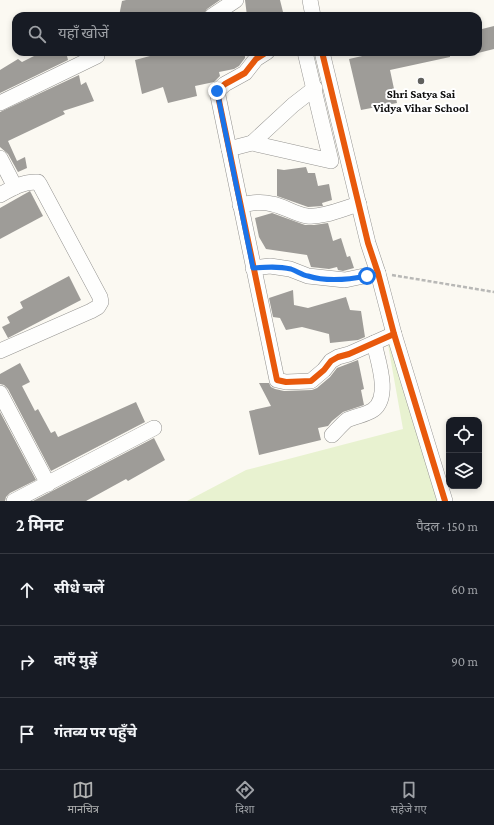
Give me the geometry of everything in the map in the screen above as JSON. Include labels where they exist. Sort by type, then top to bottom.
[{"type":"street","points":[[218,12],[236,0]]},
{"type":"street","points":[[310,0],[313,12]]},
{"type":"street","points":[[0,103],[97,56]]},
{"type":"street","points":[[261,56],[256,59],[245,73],[225,84],[217,91],[277,380],[286,382],[311,381],[334,359],[394,334]]},
{"type":"street","points":[[229,149],[252,144],[331,161],[307,56]]},
{"type":"street","points":[[323,56],[368,243],[445,501]]},
{"type":"street","points":[[252,144],[293,105],[315,88]]},
{"type":"street","points":[[0,158],[15,187]]},
{"type":"street","points":[[0,195],[15,187],[30,182],[38,182],[92,279],[101,302],[91,311],[0,351]]},
{"type":"street","points":[[240,205],[255,202],[273,204],[296,213],[307,216],[317,216],[359,204]]},
{"type":"street","points":[[253,268],[270,266],[290,269],[308,276],[345,280],[378,273]]},
{"type":"street","points":[[332,436],[346,421],[374,410],[380,402],[383,393],[374,343]]},
{"type":"street","points":[[0,393],[48,484]]},
{"type":"street","points":[[14,501],[154,428]]},
{"type":"path","points":[[378,273],[494,292]]},
{"type":"green space","points":[[400,342],[446,483],[446,489],[448,489],[452,501],[187,501],[246,470],[403,429],[388,345]]},
{"type":"building","points":[[220,0],[207,9],[205,12],[120,12],[122,1]]},
{"type":"building","points":[[245,0],[280,0],[283,12],[246,12]]},
{"type":"building","points":[[494,26],[494,49],[482,52],[482,29]]},
{"type":"building","points":[[34,56],[67,56],[68,60],[0,93],[0,70],[18,59],[22,62]]},
{"type":"building","points":[[150,56],[245,56],[239,66],[234,69],[219,72],[220,76],[214,82],[195,86],[197,96],[168,103],[163,87],[142,94],[135,60]]},
{"type":"building","points":[[362,56],[450,56],[390,70],[397,103],[361,110],[349,59]]},
{"type":"building","points":[[79,75],[81,85],[86,82],[94,101],[63,111],[65,114],[8,141],[17,161],[25,157],[27,168],[18,172],[8,154],[0,147],[0,112]]},
{"type":"building","points":[[306,167],[308,173],[315,173],[318,186],[329,184],[332,200],[322,203],[323,206],[308,207],[277,196],[277,169],[284,170]]},
{"type":"building","points":[[30,191],[43,216],[0,239],[0,208]]},
{"type":"building","points":[[272,213],[305,225],[328,223],[333,241],[341,238],[347,257],[350,256],[354,268],[343,271],[338,270],[337,267],[329,269],[311,267],[307,255],[266,249],[259,237],[255,218]]},
{"type":"building","points":[[69,276],[81,300],[8,338],[2,327],[10,323],[7,317],[23,308],[20,302]]},
{"type":"building","points":[[293,290],[294,305],[308,308],[346,297],[350,310],[361,311],[365,337],[358,340],[330,343],[329,334],[302,327],[286,330],[280,318],[273,317],[269,298]]},
{"type":"building","points":[[358,360],[364,389],[361,390],[364,405],[343,412],[328,426],[318,428],[321,440],[259,455],[249,411],[271,406],[259,383],[269,383],[271,387],[284,391],[312,390],[317,388],[330,377],[337,368]]},
{"type":"building","points":[[20,363],[30,382],[22,386],[35,411],[38,409],[51,433],[55,431],[58,437],[136,402],[145,422],[51,471],[8,389],[4,385],[0,384],[0,374]]},
{"type":"building","points":[[0,412],[36,480],[10,493],[6,497],[5,501],[0,501]]},
{"type":"building","points":[[154,438],[165,460],[128,481],[126,479],[86,501],[33,501]]},
{"type":"cycle path","points":[[261,56],[256,59],[245,73],[225,84],[217,91],[277,380],[286,382],[311,381],[324,370],[331,361],[338,357],[349,354],[394,334]]},
{"type":"cycle path","points":[[323,56],[368,243],[445,501]]},
{"type":"place","name":"Shri Satya Sai Vidya Vihar School","points":[[421,81]]},
{"type":"route","points":[[217,91],[253,268],[270,266],[290,269],[308,276],[329,279],[345,280],[367,276]]}]
